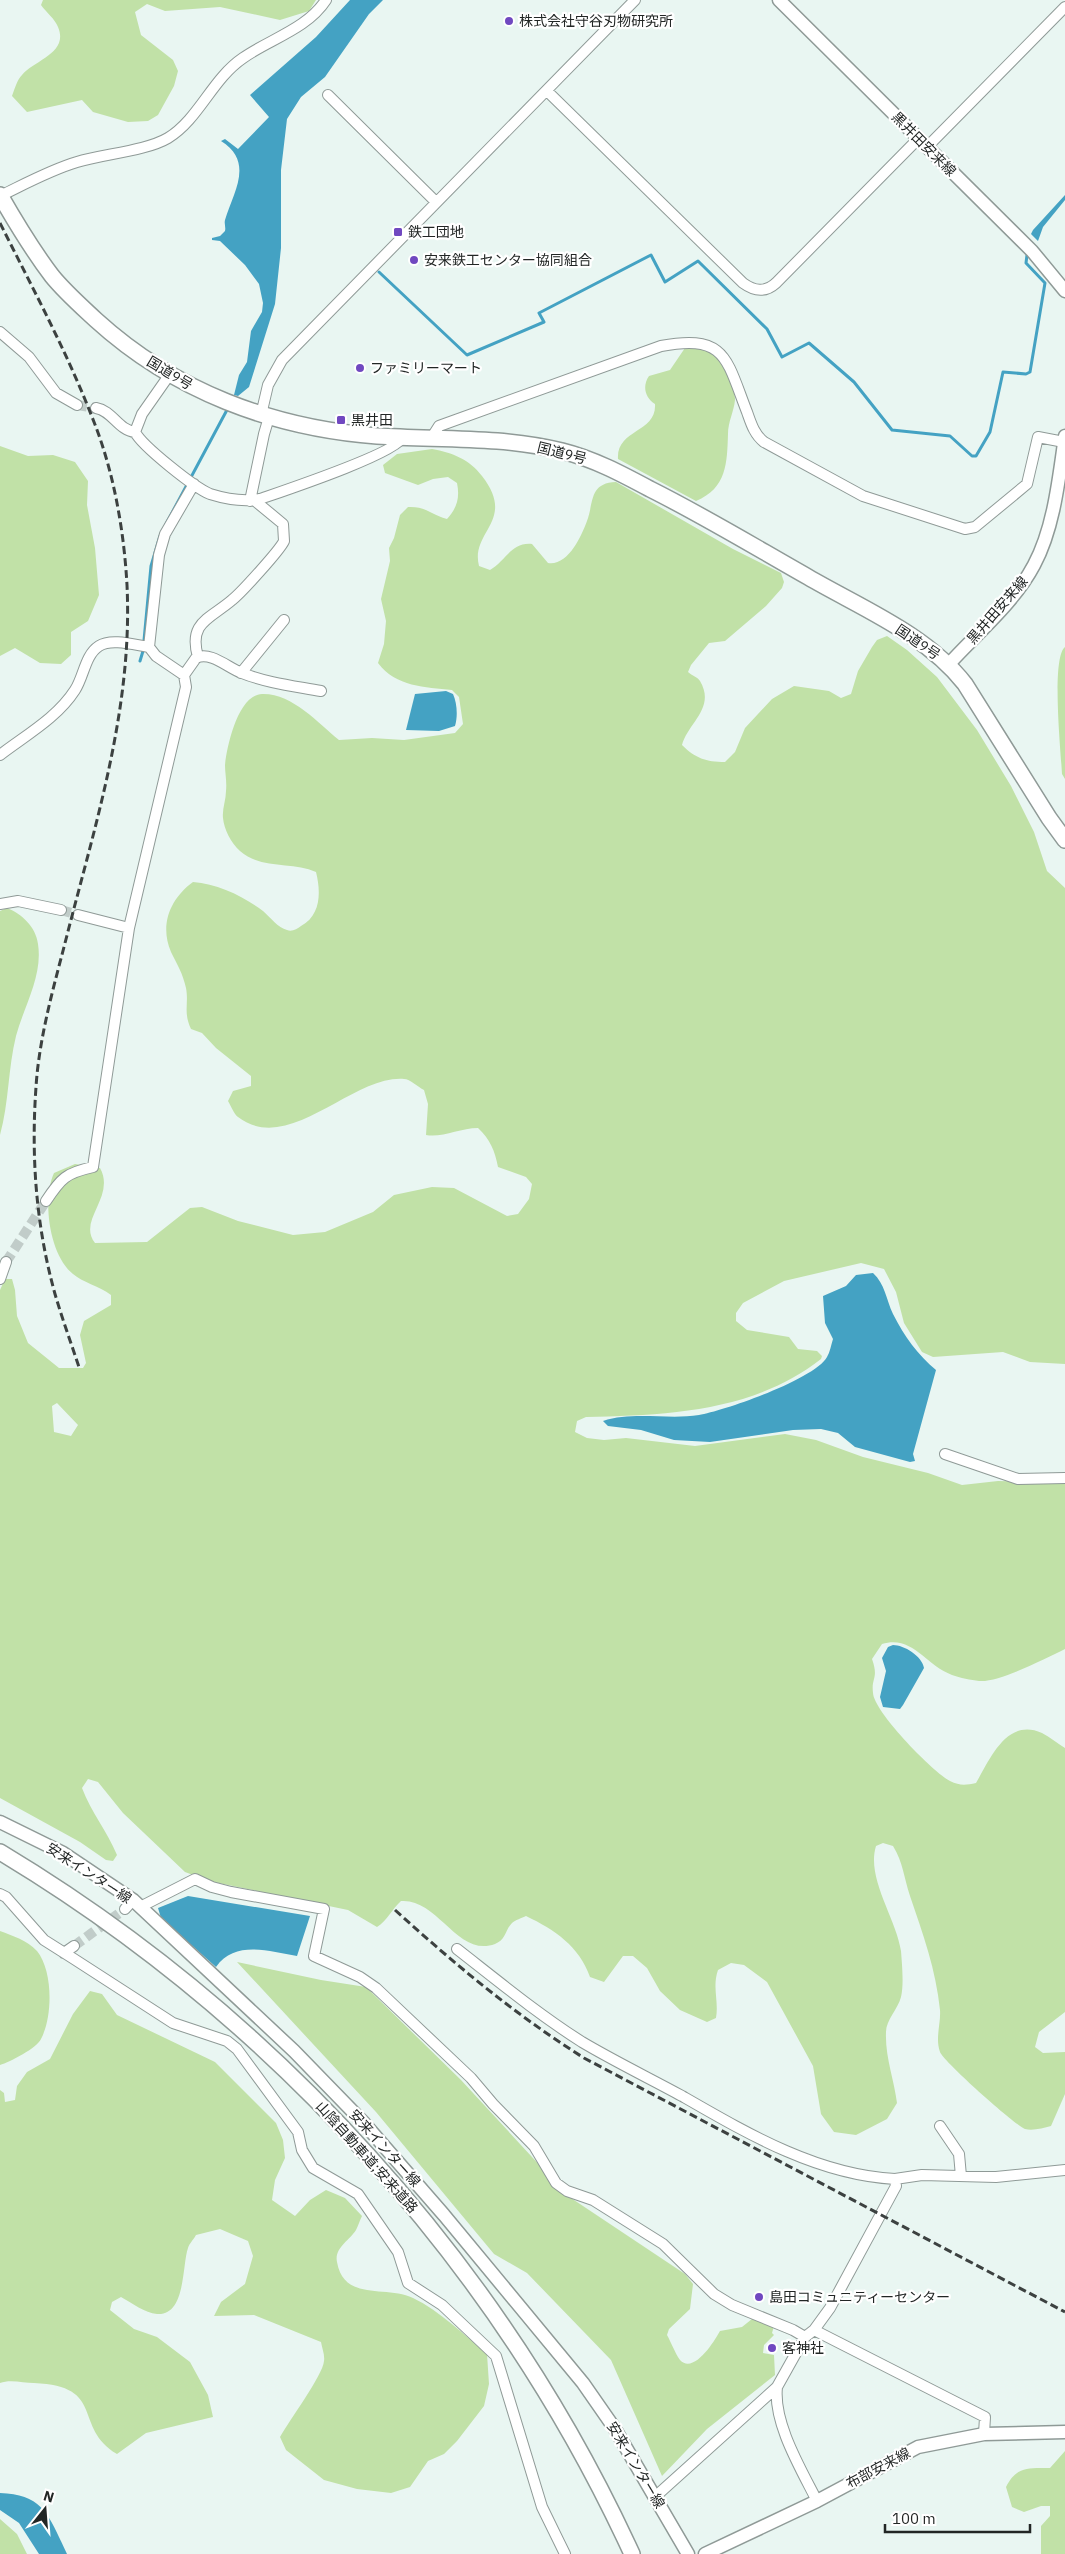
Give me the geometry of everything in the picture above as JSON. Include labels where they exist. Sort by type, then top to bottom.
[{"type":"highway","name":"国道9号","points":[[0,196],[54,278],[121,342],[170,374],[228,404],[265,416],[349,433],[494,440],[550,448],[595,461],[676,502],[897,628],[949,664],[965,684],[1049,818],[1065,840]]},
{"type":"highway","name":"山陰自動車道;安来道路","points":[[0,1852],[47,1880],[171,1970],[234,2022],[291,2075],[349,2134],[430,2230],[503,2327],[568,2430],[631,2551]]},
{"type":"main road","name":"黒井田安来線","points":[[779,0],[1032,251],[1064,286]]},
{"type":"main road","name":"黒井田安来線","points":[[949,664],[1015,592],[1034,565],[1045,539],[1065,439]]},
{"type":"main road","name":"安来インター線","points":[[0,1822],[63,1853],[133,1905],[294,2051],[369,2129],[444,2215],[583,2383],[615,2429],[656,2496],[688,2554]]},
{"type":"main road","name":"布部安来線","points":[[704,2554],[816,2501],[918,2447],[984,2434],[1065,2432]]},
{"type":"street","points":[[0,196],[62,167],[151,145],[169,137],[186,122],[228,70],[256,49],[309,19],[326,0]]},
{"type":"street","points":[[252,500],[268,385],[282,360],[635,0]]},
{"type":"street","points":[[547,90],[743,283],[758,290],[767,289],[776,283],[1065,7]]},
{"type":"street","points":[[328,95],[436,202]]},
{"type":"street","points":[[0,332],[30,357],[56,393],[77,405]]},
{"type":"street","points":[[432,437],[438,426],[661,346],[691,341],[707,344],[720,352],[733,376],[754,429],[764,442],[863,496],[965,529],[974,527],[1027,484],[1038,437],[1065,439]]},
{"type":"street","points":[[135,432],[142,414],[170,374]]},
{"type":"street","points":[[96,408],[109,413],[124,429],[135,432],[162,459],[209,493],[252,500],[283,524],[284,541],[240,592],[199,627],[194,641],[198,658]]},
{"type":"street","points":[[252,500],[357,463],[394,447],[403,437]]},
{"type":"street","points":[[46,1201],[58,1182],[71,1172],[93,1168],[129,928],[186,688],[184,675],[156,656],[149,647],[158,555],[165,534],[190,481]]},
{"type":"street","points":[[241,673],[284,620]]},
{"type":"street","points":[[0,755],[54,714],[75,690],[92,652],[101,644],[116,643],[149,647]]},
{"type":"street","points":[[198,658],[211,658],[241,673],[268,681],[321,691]]},
{"type":"street","points":[[184,675],[198,658]]},
{"type":"street","points":[[0,904],[18,901],[61,910]]},
{"type":"street","points":[[78,915],[129,928]]},
{"type":"street","points":[[0,1279],[6,1262]]},
{"type":"street","points":[[945,1454],[1018,1479],[1065,1478]]},
{"type":"street","points":[[133,1905],[194,1879],[212,1887],[231,1892],[324,1909],[314,1956],[360,1977],[376,1988],[458,2064],[506,2118],[534,2146],[556,2183],[567,2191],[593,2200],[663,2244],[714,2294],[748,2313],[780,2324],[805,2338]]},
{"type":"street","points":[[0,1894],[6,1897],[44,1940],[173,2022],[228,2040],[237,2050],[298,2132],[302,2150],[313,2168],[358,2194],[398,2252],[408,2284],[442,2305],[496,2356],[542,2507],[565,2554]]},
{"type":"street","points":[[64,1953],[74,1946]]},
{"type":"street","points":[[457,1949],[512,1992],[582,2042],[755,2136],[779,2148],[839,2171],[868,2178],[895,2179],[922,2175],[996,2177],[1065,2170]]},
{"type":"street","points":[[940,2126],[959,2154],[961,2176]]},
{"type":"street","points":[[656,2496],[777,2387],[805,2338],[814,2330],[830,2308],[896,2186],[895,2179]]},
{"type":"street","points":[[814,2330],[985,2417],[984,2434]]},
{"type":"street","points":[[777,2387],[776,2400],[779,2418],[816,2501]]},
{"type":"green space","points":[[43,0],[316,0],[309,11],[280,20],[220,7],[165,11],[147,4],[135,12],[141,35],[173,60],[178,71],[174,86],[158,115],[148,121],[128,122],[93,112],[82,100],[27,112],[12,96],[17,82],[22,75],[55,50],[59,43],[60,36],[57,24],[41,5]]},
{"type":"green space","points":[[687,345],[698,346],[713,353],[722,365],[735,395],[728,430],[726,465],[714,489],[696,501],[618,459],[619,449],[623,442],[650,421],[654,413],[655,404],[647,395],[645,388],[649,376],[670,370]]},
{"type":"green space","points":[[0,446],[28,456],[53,455],[75,462],[88,481],[87,505],[95,548],[99,595],[88,621],[71,632],[71,655],[61,664],[40,663],[15,648],[0,656]]},
{"type":"green space","points":[[432,449],[440,451],[466,461],[482,476],[492,491],[495,504],[494,515],[478,554],[479,566],[490,570],[514,549],[525,544],[532,544],[548,563],[562,560],[573,549],[581,535],[597,490],[607,483],[616,482],[733,549],[781,573],[784,582],[782,588],[766,606],[725,641],[709,643],[691,665],[688,672],[700,681],[705,699],[699,715],[682,745],[701,758],[725,762],[735,752],[745,728],[772,699],[794,686],[829,691],[841,698],[851,694],[858,671],[872,647],[877,640],[887,636],[907,650],[937,677],[977,730],[1011,786],[1034,832],[1047,871],[1065,888],[1065,1364],[1030,1362],[1003,1352],[933,1357],[922,1352],[904,1323],[896,1292],[884,1269],[861,1263],[784,1281],[743,1303],[736,1313],[736,1321],[747,1330],[789,1337],[798,1349],[817,1351],[822,1356],[821,1359],[795,1377],[767,1390],[709,1407],[648,1415],[586,1417],[577,1421],[575,1432],[587,1438],[604,1440],[626,1438],[695,1446],[785,1434],[816,1440],[863,1457],[928,1473],[962,1485],[998,1481],[1065,1483],[1065,1649],[1022,1669],[988,1681],[952,1675],[934,1665],[911,1647],[893,1642],[882,1644],[872,1659],[875,1670],[873,1693],[883,1714],[918,1754],[950,1781],[963,1785],[976,1783],[1001,1743],[1009,1735],[1019,1731],[1030,1730],[1042,1733],[1065,1748],[1065,2012],[1039,2032],[1035,2047],[1043,2053],[1065,2052],[1065,2094],[1051,2126],[1031,2130],[1019,2125],[966,2080],[940,2052],[938,2042],[940,2010],[935,1981],[901,1864],[893,1846],[883,1843],[876,1846],[874,1858],[878,1885],[894,1925],[901,1951],[902,1992],[886,2032],[887,2050],[897,2103],[887,2119],[856,2135],[834,2132],[821,2114],[813,2066],[767,1982],[744,1965],[731,1963],[718,1970],[716,1976],[716,2018],[707,2022],[680,2010],[660,1991],[647,1968],[633,1956],[623,1956],[604,1982],[590,1977],[579,1956],[565,1940],[547,1927],[526,1916],[512,1923],[499,1942],[482,1946],[470,1943],[426,1908],[414,1903],[401,1901],[384,1922],[377,1927],[348,1910],[209,1881],[185,1872],[123,1813],[98,1782],[88,1779],[82,1788],[117,1855],[113,1861],[106,1860],[80,1842],[0,1798],[0,1290],[5,1279],[12,1279],[17,1316],[28,1343],[59,1368],[83,1368],[86,1363],[80,1335],[84,1321],[111,1305],[111,1295],[73,1274],[58,1254],[53,1241],[48,1211],[50,1184],[54,1173],[75,1164],[100,1168],[104,1179],[103,1189],[90,1226],[95,1243],[147,1242],[190,1208],[202,1207],[238,1221],[293,1235],[325,1232],[373,1212],[394,1195],[432,1187],[454,1188],[507,1216],[518,1214],[529,1199],[532,1184],[526,1177],[498,1167],[486,1136],[478,1128],[432,1136],[426,1135],[428,1104],[424,1090],[406,1079],[384,1081],[363,1089],[299,1121],[278,1127],[258,1126],[238,1117],[228,1101],[233,1091],[251,1086],[251,1076],[216,1048],[202,1033],[191,1029],[187,1018],[185,983],[171,952],[166,932],[169,912],[173,904],[185,888],[193,882],[221,888],[247,900],[263,911],[280,927],[289,931],[308,921],[316,909],[319,887],[316,872],[258,861],[249,857],[234,844],[228,836],[225,827],[223,815],[226,794],[225,765],[228,746],[240,712],[246,703],[254,697],[262,694],[284,698],[304,710],[339,740],[372,738],[404,740],[455,733],[463,724],[459,697],[452,690],[421,686],[402,681],[385,671],[378,663],[384,644],[386,621],[381,599],[390,561],[389,548],[394,538],[400,515],[408,507],[414,507],[424,509],[447,519],[453,511],[458,498],[457,483],[448,477],[433,479],[418,485],[385,473],[383,465],[397,454]],"holes":[[[57,1403],[78,1425],[71,1436],[54,1432],[52,1406]]]},
{"type":"green space","points":[[1065,647],[1065,779],[1062,774],[1059,727],[1058,669]]},
{"type":"green space","points":[[7,908],[18,914],[31,927],[37,938],[39,956],[32,991],[16,1036],[0,1135],[0,911]]},
{"type":"green space","points":[[0,1931],[24,1941],[37,1951],[46,1970],[50,1994],[48,2018],[41,2039],[29,2050],[0,2065]]},
{"type":"green space","points":[[237,1962],[321,1980],[366,1987],[461,2080],[568,2196],[685,2274],[693,2284],[690,2309],[669,2329],[667,2335],[680,2360],[691,2363],[697,2360],[709,2348],[720,2331],[742,2327],[752,2319],[774,2326],[772,2333],[774,2335],[764,2345],[763,2353],[774,2355],[775,2375],[707,2429],[662,2476],[611,2360],[527,2273],[494,2254],[376,2112]]},
{"type":"green space","points":[[90,1991],[102,1994],[117,2015],[215,2062],[276,2123],[283,2140],[285,2158],[275,2180],[272,2200],[295,2216],[310,2200],[326,2190],[345,2198],[362,2216],[356,2230],[338,2252],[337,2262],[341,2274],[348,2283],[357,2288],[402,2294],[423,2303],[442,2316],[487,2354],[489,2384],[484,2406],[457,2441],[444,2454],[428,2461],[410,2487],[391,2493],[357,2489],[324,2480],[286,2450],[280,2437],[322,2368],[324,2356],[321,2342],[254,2315],[214,2316],[221,2302],[245,2284],[253,2256],[248,2241],[220,2229],[196,2235],[190,2243],[181,2288],[173,2307],[166,2312],[157,2314],[148,2312],[121,2297],[112,2302],[110,2310],[134,2329],[157,2337],[190,2362],[208,2395],[213,2417],[146,2433],[117,2454],[95,2432],[86,2409],[71,2392],[57,2386],[34,2383],[13,2381],[0,2383],[0,2090],[4,2093],[5,2102],[15,2100],[17,2086],[27,2072],[50,2059],[73,2014]]},
{"type":"green space","points":[[1065,2451],[1065,2554],[1041,2554],[1041,2526],[1050,2516],[1050,2506],[1041,2506],[1024,2512],[1012,2507],[1006,2487],[1014,2475],[1019,2472],[1029,2468],[1050,2468]]},
{"type":"green space","points":[[0,2519],[17,2534],[27,2554],[0,2554]]},
{"type":"water","points":[[350,0],[383,0],[369,14],[325,77],[301,97],[287,119],[281,170],[281,248],[275,304],[249,387],[238,396],[234,395],[239,375],[247,362],[251,331],[262,312],[263,303],[259,284],[245,265],[220,241],[212,240],[212,238],[220,236],[225,231],[225,220],[239,178],[237,158],[231,149],[221,141],[225,139],[238,149],[269,117],[250,95],[316,37]]},
{"type":"water","points":[[1065,195],[1065,200],[1043,227],[1038,241],[1031,234],[1033,230]]},
{"type":"water","points":[[446,691],[453,694],[455,701],[457,714],[455,726],[439,731],[406,730],[415,694]]},
{"type":"water","points":[[873,1273],[880,1282],[893,1314],[902,1330],[917,1351],[936,1370],[913,1454],[915,1461],[910,1462],[855,1447],[838,1433],[821,1429],[793,1430],[710,1442],[674,1440],[641,1430],[608,1426],[603,1421],[638,1416],[675,1417],[699,1415],[747,1401],[805,1375],[819,1366],[827,1357],[833,1339],[825,1323],[823,1296],[846,1286],[856,1275]]},
{"type":"water","points":[[893,1645],[912,1652],[920,1659],[924,1668],[900,1709],[883,1707],[880,1697],[886,1671],[882,1658],[888,1647]]},
{"type":"water","points":[[188,1896],[310,1916],[297,1956],[264,1950],[242,1950],[233,1953],[216,1967],[161,1918],[158,1908]]},
{"type":"water","points":[[0,2493],[15,2494],[27,2498],[44,2511],[56,2530],[67,2554],[39,2554],[19,2523],[0,2510]]},
{"type":"waterway","points":[[379,272],[467,355],[544,322],[539,313],[651,255],[665,282],[698,261],[767,329],[782,357],[809,343],[854,382],[892,430],[950,436],[972,456],[976,456],[990,432],[1003,372],[1026,374],[1030,372],[1045,283],[1026,263],[1027,255]]},
{"type":"waterway","points":[[166,524],[228,408]]},
{"type":"waterway","points":[[140,661],[143,651],[151,566],[160,536]]},
{"type":"tunnel","points":[[77,405],[96,408]]},
{"type":"tunnel","points":[[61,910],[78,915]]},
{"type":"tunnel","points":[[6,1262],[46,1201]]},
{"type":"tunnel","points":[[74,1946],[125,1909]]},
{"type":"railway","points":[[0,223],[62,347],[101,441],[121,523],[127,585],[127,632],[124,678],[118,723],[99,813],[47,1017],[36,1087],[34,1139],[39,1217],[55,1294],[79,1367]]},
{"type":"railway","points":[[395,1910],[486,1988],[533,2024],[584,2058],[1065,2312]]},
{"type":"place","name":"株式会社守谷刃物研究所","points":[[509,21]]},
{"type":"place","name":"鉄工団地","points":[[398,232]]},
{"type":"place","name":"安来鉄工センター協同組合","points":[[414,260]]},
{"type":"place","name":"ファミリーマート","points":[[360,368]]},
{"type":"place","name":"黒井田","points":[[341,420]]},
{"type":"place","name":"島田コミュニティーセンター","points":[[759,2297]]},
{"type":"place","name":"客神社","points":[[772,2348]]}]
